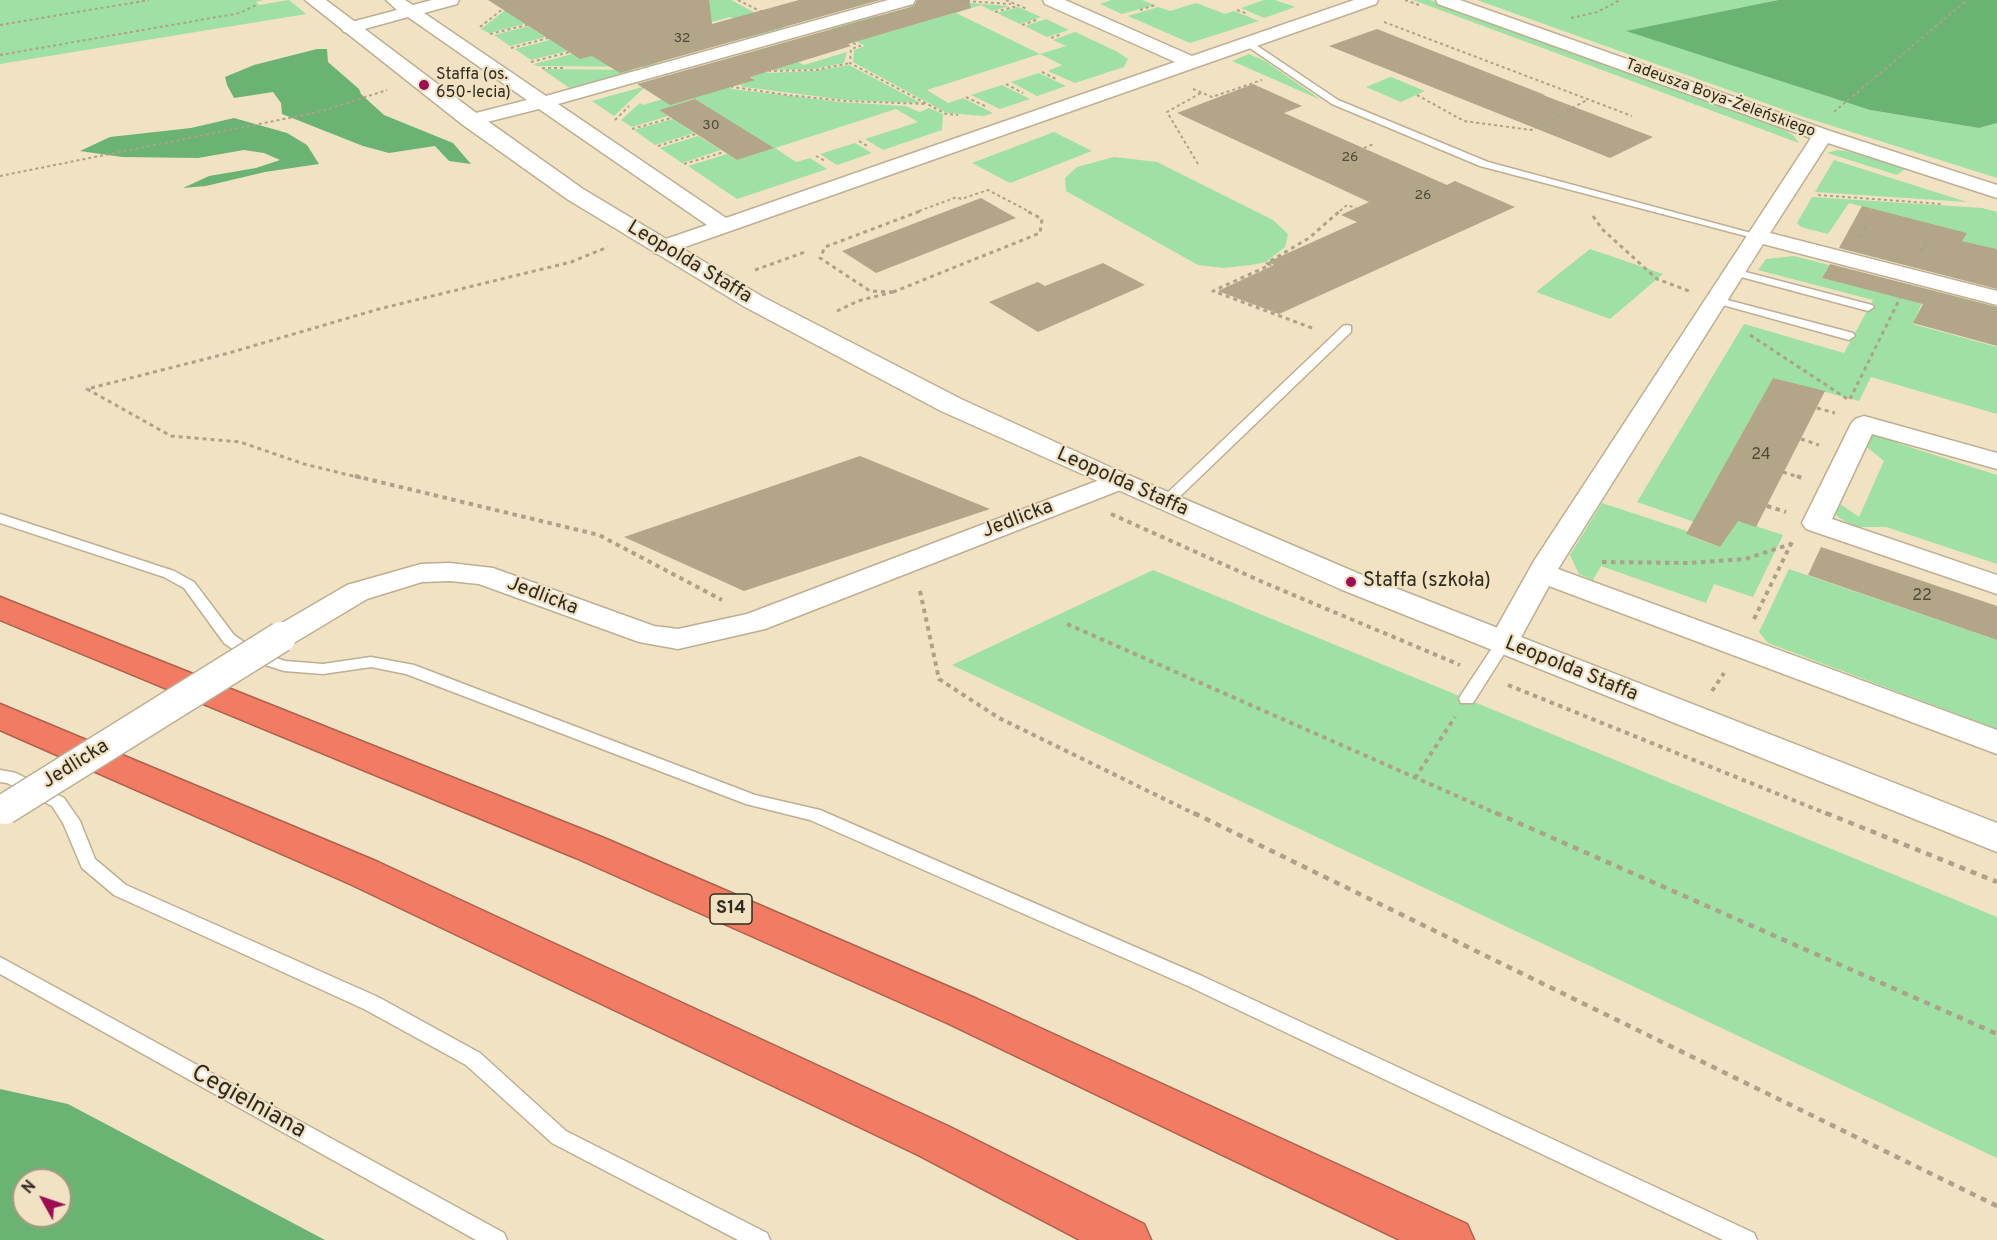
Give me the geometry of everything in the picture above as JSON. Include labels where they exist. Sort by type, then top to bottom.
[{"type":"highway","name":"S14","points":[[0,608],[590,848],[962,1011],[1450,1240]]},
{"type":"highway","points":[[0,716],[364,873],[934,1141],[1127,1240]]},
{"type":"street","name":"Leopolda Staffa","points":[[314,0],[471,120],[575,194],[651,242],[884,371],[1032,443],[1351,582],[1997,838]]},
{"type":"street","points":[[350,28],[402,5],[451,0]]},
{"type":"street","points":[[471,120],[907,0]]},
{"type":"street","points":[[1051,0],[1189,62]]},
{"type":"street","points":[[651,242],[721,225],[1370,0]]},
{"type":"street","name":"Tadeusza Boya-Żeleńskiego","points":[[1444,0],[1823,135],[1997,192]]},
{"type":"street","points":[[402,5],[721,225]]},
{"type":"street","points":[[1503,643],[1544,567],[1713,299],[1734,272],[1823,135]]},
{"type":"street","points":[[1757,236],[1997,298]]},
{"type":"street","points":[[1997,461],[1864,424],[1816,523],[1997,585]]},
{"type":"street","name":"Jedlicka","points":[[2,811],[281,636],[357,592],[421,573],[450,572],[483,575],[650,635],[678,639],[754,622],[1118,481]]},
{"type":"street","points":[[1544,567],[1997,742]]},
{"type":"lane","points":[[1246,42],[1335,102],[1484,164],[1757,236]]},
{"type":"lane","points":[[1734,272],[1868,307]]},
{"type":"lane","points":[[1713,299],[1849,336]]},
{"type":"lane","points":[[1166,502],[1347,329]]},
{"type":"lane","points":[[0,518],[169,574],[189,585],[229,639],[252,655],[284,666],[322,669],[371,662],[409,669],[752,800],[814,815],[1196,981],[1746,1240]]},
{"type":"lane","points":[[1467,699],[1503,643]]},
{"type":"lane","points":[[0,776],[10,777],[58,802],[71,821],[88,863],[120,890],[371,1003],[463,1053],[473,1059],[559,1137],[759,1240]]},
{"type":"lane","name":"Cegielniana","points":[[0,965],[496,1240]]},
{"type":"path","points":[[0,25],[149,0]]},
{"type":"path","points":[[950,0],[1016,5]]},
{"type":"path","points":[[1006,0],[1036,13]]},
{"type":"path","points":[[1562,20],[1597,12],[1620,0]]},
{"type":"path","points":[[1830,114],[1842,107],[1967,0]]},
{"type":"path","points":[[0,56],[240,13],[258,4]]},
{"type":"path","points":[[995,12],[1016,5]]},
{"type":"path","points":[[1378,20],[1632,116]]},
{"type":"path","points":[[487,35],[527,25]]},
{"type":"path","points":[[818,25],[860,46],[851,49],[850,63]]},
{"type":"path","points":[[507,49],[548,38]]},
{"type":"path","points":[[528,63],[570,52]]},
{"type":"path","points":[[755,62],[770,71],[816,70],[850,63],[946,114],[967,116]]},
{"type":"path","points":[[713,76],[733,87],[787,95],[857,102],[927,104]]},
{"type":"path","points":[[0,176],[319,112],[387,90]]},
{"type":"path","points":[[1198,164],[1167,112],[1202,93]]},
{"type":"path","points":[[1417,95],[1464,121],[1531,130],[1564,110],[1588,99]]},
{"type":"path","points":[[628,130],[671,118]]},
{"type":"path","points":[[654,147],[696,134]]},
{"type":"path","points":[[681,165],[724,152]]},
{"type":"path","points":[[1575,188],[1602,229],[1640,266],[1657,279],[1713,299],[1722,316],[1849,400]]},
{"type":"path","points":[[833,313],[858,301],[894,292],[1040,233],[1042,219],[988,190],[961,199],[957,197],[825,247],[820,258],[870,291],[894,292]]},
{"type":"path","points":[[1817,195],[1946,204]]},
{"type":"path","points":[[1323,332],[1213,291],[1270,265],[1267,263],[1309,238],[1347,205],[1356,208]]},
{"type":"path","points":[[651,242],[379,309],[229,353],[87,388],[171,436],[240,442],[304,464],[599,535],[710,591],[754,622]]},
{"type":"path","points":[[754,270],[805,252]]},
{"type":"path","points":[[1845,408],[1903,291]]},
{"type":"path","points":[[1817,408],[1841,415]]},
{"type":"path","points":[[1801,439],[1825,447]]},
{"type":"path","points":[[1783,472],[1809,480]]},
{"type":"path","points":[[1076,498],[1265,584],[1997,882]]},
{"type":"path","points":[[1767,506],[1789,513]]},
{"type":"path","points":[[1544,567],[1745,559],[1791,544]]},
{"type":"path","points":[[914,560],[939,679],[999,718],[1997,1206]]},
{"type":"path","points":[[1068,624],[1997,1034]]},
{"type":"path","points":[[1415,778],[1467,699]]},
{"type":"green space","points":[[0,0],[264,0],[256,2],[259,5],[289,0],[306,14],[0,64]]},
{"type":"green space","points":[[518,0],[731,0],[784,28],[747,39],[734,32],[748,27],[730,17],[616,49],[646,56],[658,64],[649,67],[537,66],[534,64],[572,54],[525,24],[489,33],[481,29]]},
{"type":"green space","points":[[928,0],[1010,6],[992,11],[981,5],[956,13],[1040,54],[927,90],[948,103],[963,98],[993,113],[984,116],[947,113],[853,62],[854,50],[865,46],[831,28],[875,15],[883,19],[861,26],[879,35],[954,13],[915,10],[906,6]]},
{"type":"green space","points":[[1111,0],[1142,0],[1154,5],[1122,14],[1100,4]]},
{"type":"green space","points":[[1264,0],[1275,0],[1295,7],[1264,18],[1241,8]]},
{"type":"green space","points":[[1413,0],[1430,0],[1780,128],[1793,135],[1799,143]]},
{"type":"green space","points":[[1477,0],[1778,0],[1627,31],[1870,110],[1979,128],[1997,123],[1997,178],[1804,117]]},
{"type":"green space","points":[[1778,0],[1997,0],[1997,123],[1979,128],[1870,110],[1626,31]]},
{"type":"green space","points":[[1196,3],[1225,14],[1234,11],[1259,21],[1190,43],[1128,16],[1158,7],[1170,11]]},
{"type":"green space","points":[[1018,7],[1041,17],[1020,24],[997,13]]},
{"type":"green space","points":[[1046,19],[1069,30],[1047,37],[1025,26]]},
{"type":"green space","points":[[529,26],[546,37],[510,46],[494,35]]},
{"type":"green space","points":[[1075,32],[1128,59],[1124,67],[1075,83],[1048,71],[1062,65],[1040,54],[1066,46],[1053,40]]},
{"type":"green space","points":[[550,40],[567,51],[531,60],[515,49]]},
{"type":"green space","points":[[317,49],[327,49],[328,62],[384,115],[453,143],[471,164],[449,161],[435,146],[389,153],[363,146],[282,114],[281,103],[273,92],[234,98],[227,85],[225,77],[254,65]]},
{"type":"green space","points":[[847,52],[844,63],[814,69],[773,70],[798,62],[804,65]]},
{"type":"green space","points":[[1249,54],[1265,61],[1321,100],[1232,61]]},
{"type":"green space","points":[[743,59],[768,73],[813,71],[849,65],[921,103],[846,100],[744,87],[740,85],[755,79],[742,72]]},
{"type":"green space","points":[[542,69],[637,70],[571,89]]},
{"type":"green space","points":[[702,73],[732,89],[840,102],[905,106],[920,112],[929,108],[943,114],[942,130],[883,150],[865,139],[918,122],[896,109],[775,148],[796,162],[810,158],[827,169],[737,199],[688,166],[727,154],[737,160],[773,148],[695,99],[659,110],[668,116],[632,127],[621,120],[640,103],[643,105],[706,86]]},
{"type":"green space","points":[[1039,73],[1066,86],[1037,96],[1011,82]]},
{"type":"green space","points":[[1390,77],[1425,91],[1401,102],[1366,87]]},
{"type":"green space","points":[[1002,85],[1030,99],[1000,109],[971,95]]},
{"type":"green space","points":[[646,86],[614,116],[592,101]]},
{"type":"green space","points":[[234,118],[287,133],[307,145],[319,164],[265,172],[206,186],[183,188],[209,176],[256,168],[280,160],[264,153],[244,150],[198,158],[122,157],[80,151],[110,137],[191,128]]},
{"type":"green space","points":[[673,119],[694,133],[655,145],[634,130]]},
{"type":"green space","points":[[1054,132],[1092,151],[1010,183],[972,163]]},
{"type":"green space","points":[[698,136],[721,150],[682,163],[660,148]]},
{"type":"green space","points":[[855,143],[872,153],[837,165],[820,154]]},
{"type":"green space","points":[[1837,150],[1851,152],[1905,169],[1897,175],[1827,153]]},
{"type":"green space","points":[[1114,157],[1157,162],[1273,220],[1288,234],[1285,247],[1266,262],[1223,268],[1198,265],[1066,191],[1065,178],[1077,167]]},
{"type":"green space","points":[[1834,160],[1967,202],[1815,192]]},
{"type":"green space","points":[[1812,197],[1982,208],[1997,212],[1997,249],[1962,241],[1966,233],[1849,203],[1828,234],[1801,227],[1797,223]]},
{"type":"green space","points":[[1590,249],[1663,274],[1610,319],[1536,292]]},
{"type":"green space","points":[[1794,256],[1829,265],[1822,278],[1922,303],[1913,324],[1997,347],[1997,414],[1871,377],[1859,401],[1773,378],[1701,508],[1783,535],[1753,597],[1714,584],[1706,603],[1601,566],[1593,580],[1579,574],[1570,555],[1602,503],[1690,532],[1688,535],[1719,547],[1729,534],[1637,502],[1744,324],[1844,353],[1873,300],[1758,270],[1766,259]]},
{"type":"green space","points":[[1878,434],[1899,439],[1897,443],[1997,475],[1997,564],[1886,527],[1855,527],[1838,517],[1833,510],[1836,501],[1859,517],[1884,461],[1862,443],[1865,437]]},
{"type":"green space","points":[[1789,569],[1997,640],[1997,729],[1768,643],[1759,632]]},
{"type":"green space","points":[[1153,570],[1997,917],[1997,1158],[952,665]]},
{"type":"green space","points":[[0,1089],[68,1104],[325,1240],[0,1240]]},
{"type":"building","points":[[488,0],[709,0],[712,24],[799,0],[880,0],[620,73],[592,56],[580,59]]},
{"type":"building","points":[[917,0],[969,0],[971,8],[848,44],[851,46],[750,77],[755,80],[670,105],[637,84],[914,6]]},
{"type":"building","points":[[1377,29],[1653,137],[1610,158],[1329,46]]},
{"type":"building","points":[[1253,84],[1302,106],[1284,113],[1447,185],[1455,181],[1515,207],[1279,314],[1218,291],[1274,265],[1268,262],[1357,222],[1341,215],[1369,202],[1177,113]]},
{"type":"building","points":[[695,99],[774,148],[737,160],[659,110]]},
{"type":"building","points":[[981,198],[1016,218],[876,273],[842,251]]},
{"type":"building","points":[[1862,206],[1967,233],[1962,241],[1997,249],[1997,289],[1839,248]]},
{"type":"building","points":[[1103,263],[1145,285],[1038,332],[989,302],[1038,282],[1045,286]]},
{"type":"building","points":[[1830,264],[1997,307],[1997,346],[1913,323],[1923,304],[1822,278]]},
{"type":"building","points":[[1773,378],[1825,391],[1756,527],[1738,521],[1720,547],[1686,534]]},
{"type":"building","points":[[860,456],[990,509],[744,591],[624,537]]},
{"type":"building","points":[[1821,547],[1997,606],[1997,640],[1808,575]]},
{"type":"place","name":"Staffa (os. 650-lecia)","points":[[424,85]]},
{"type":"place","name":"Staffa (szkoła)","points":[[1351,582]]}]
